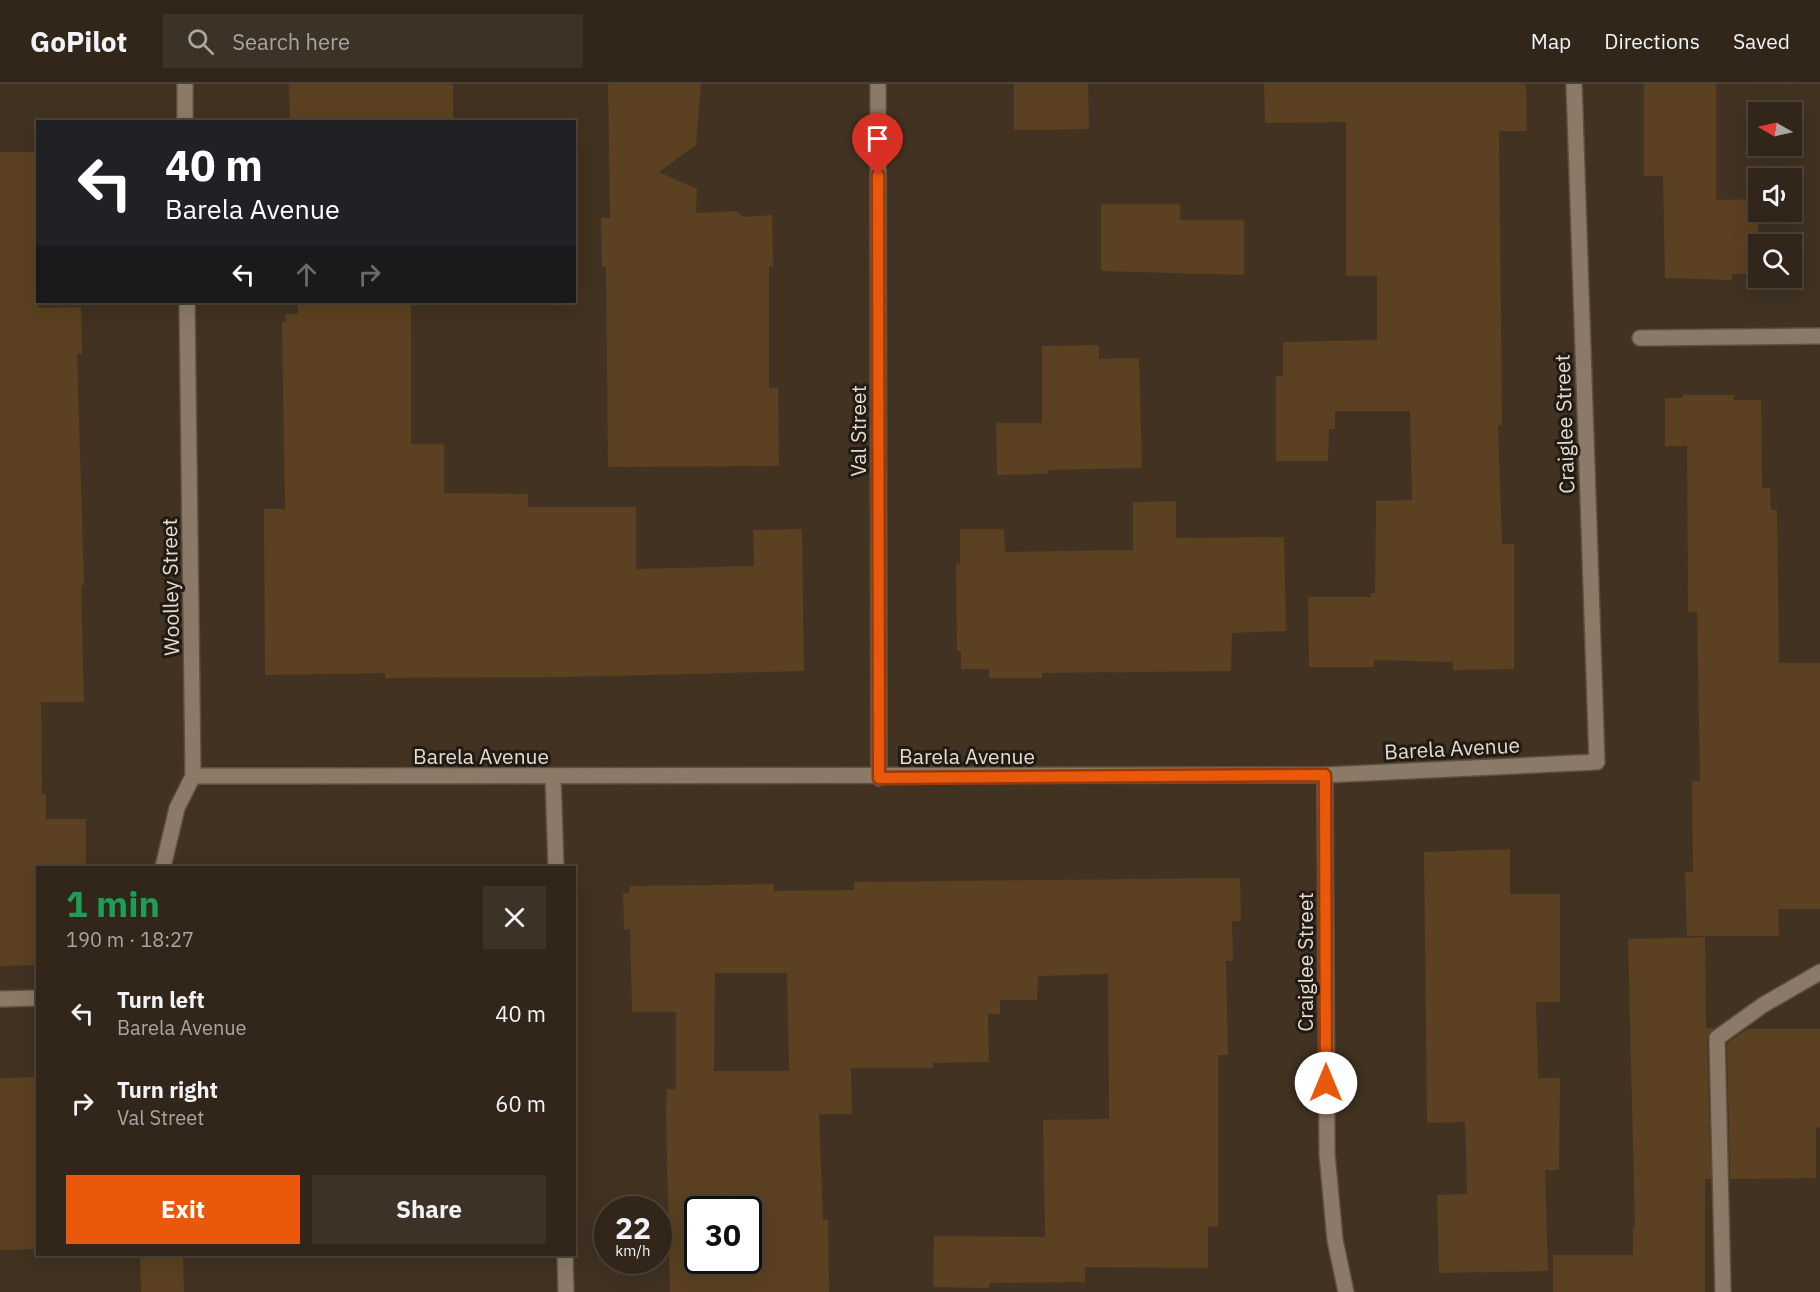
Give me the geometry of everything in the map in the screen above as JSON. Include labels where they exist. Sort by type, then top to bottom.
[{"type":"street","points":[[185,84],[185,120]]},
{"type":"street","name":"Val Street","points":[[878,84],[879,778]]},
{"type":"street","name":"Craiglee Street","points":[[1574,84],[1597,762]]},
{"type":"street","name":"Woolley Street","points":[[163,866],[177,808],[193,776],[187,303]]},
{"type":"street","points":[[1640,338],[1820,336]]},
{"type":"street","name":"Barela Avenue","points":[[193,776],[879,778],[1325,775],[1597,762]]},
{"type":"street","name":"Craiglee Street","points":[[1325,775],[1327,1154],[1335,1240],[1346,1292]]},
{"type":"street","points":[[553,777],[555,866]]},
{"type":"street","points":[[1723,1292],[1717,1038],[1763,1005],[1820,972]]},
{"type":"street","points":[[0,999],[36,998]]},
{"type":"street","points":[[565,1256],[566,1292]]},
{"type":"building","points":[[289,84],[453,84],[453,120],[290,120]]},
{"type":"building","points":[[608,84],[701,84],[696,145],[659,172],[697,189],[696,213],[736,211],[743,217],[772,215],[773,266],[769,266],[769,388],[778,388],[779,466],[608,467],[606,267],[602,267],[601,218],[610,218]]},
{"type":"building","points":[[1014,84],[1088,84],[1089,129],[1014,130]]},
{"type":"building","points":[[1264,84],[1526,84],[1527,131],[1499,131],[1502,425],[1498,425],[1502,544],[1514,544],[1514,669],[1453,670],[1453,662],[1374,660],[1374,667],[1309,667],[1308,597],[1371,597],[1370,593],[1375,593],[1376,501],[1412,500],[1410,411],[1335,411],[1335,429],[1329,429],[1328,461],[1276,461],[1276,376],[1283,376],[1283,342],[1377,340],[1377,276],[1346,276],[1346,122],[1265,123]]},
{"type":"building","points":[[1644,84],[1716,84],[1716,200],[1748,199],[1748,222],[1758,222],[1758,234],[1748,234],[1748,274],[1732,274],[1732,280],[1665,278],[1663,176],[1644,176]]},
{"type":"building","points":[[0,152],[36,152],[36,303],[38,303],[38,308],[81,307],[82,354],[77,354],[84,585],[81,585],[84,702],[41,702],[42,794],[46,794],[46,819],[86,819],[86,866],[36,866],[36,965],[0,966]]},
{"type":"building","points":[[1101,204],[1180,204],[1180,220],[1244,220],[1244,275],[1101,271]]},
{"type":"building","points":[[298,303],[411,303],[411,444],[444,444],[444,493],[528,494],[528,507],[636,507],[636,569],[754,566],[753,530],[802,529],[804,671],[568,677],[385,678],[385,673],[265,675],[264,509],[285,509],[282,322],[286,322],[285,314],[298,314]]},
{"type":"building","points":[[1099,345],[1099,359],[1139,358],[1142,468],[1048,470],[1047,474],[997,475],[996,423],[1042,423],[1042,346]]},
{"type":"building","points":[[1683,395],[1734,395],[1734,400],[1761,400],[1762,488],[1770,488],[1771,510],[1777,510],[1779,663],[1820,663],[1820,909],[1778,909],[1779,936],[1687,936],[1685,872],[1693,872],[1692,781],[1700,781],[1697,612],[1688,612],[1687,446],[1665,446],[1665,398],[1683,398]]},
{"type":"building","points":[[1176,501],[1176,538],[1284,537],[1286,631],[1232,633],[1231,671],[1042,673],[1042,678],[989,678],[989,669],[961,669],[961,651],[957,651],[956,564],[960,564],[960,529],[1004,529],[1005,552],[1133,550],[1133,502]]},
{"type":"building","points":[[1510,849],[1510,894],[1560,894],[1560,1002],[1536,1002],[1538,1078],[1560,1078],[1559,1170],[1545,1170],[1548,1271],[1439,1273],[1437,1195],[1467,1194],[1465,1122],[1427,1123],[1424,852]]},
{"type":"building","points":[[1240,878],[1241,921],[1232,921],[1233,961],[1226,961],[1228,1055],[1218,1055],[1218,1227],[1208,1226],[1208,1268],[1085,1267],[1085,1282],[989,1283],[989,1288],[933,1287],[934,1236],[1045,1237],[1043,1120],[1109,1119],[1108,974],[1038,976],[1037,1000],[1000,1000],[1000,1014],[988,1014],[989,1062],[933,1063],[933,1068],[851,1068],[852,1114],[819,1114],[823,1220],[828,1220],[829,1292],[670,1292],[672,1196],[668,1196],[666,1113],[667,1089],[676,1089],[676,1012],[632,1012],[630,929],[624,930],[623,893],[629,893],[630,886],[774,884],[774,891],[854,890],[854,882]],"holes":[[[715,973],[787,973],[789,1071],[714,1071]]]},
{"type":"building","points":[[1705,937],[1706,1028],[1714,1028],[1707,1038],[1711,1179],[1705,1179],[1705,1292],[1553,1292],[1553,1255],[1633,1255],[1633,1227],[1635,1227],[1628,939]]},
{"type":"building","points":[[1747,1029],[1820,1029],[1820,1127],[1816,1128],[1816,1178],[1730,1179],[1727,1043]]},
{"type":"building","points":[[36,1077],[36,1249],[0,1250],[0,1078]]},
{"type":"building","points":[[140,1256],[183,1256],[184,1292],[141,1292]]},
{"type":"route","points":[[878,175],[879,778],[1325,775],[1326,1083]]}]
